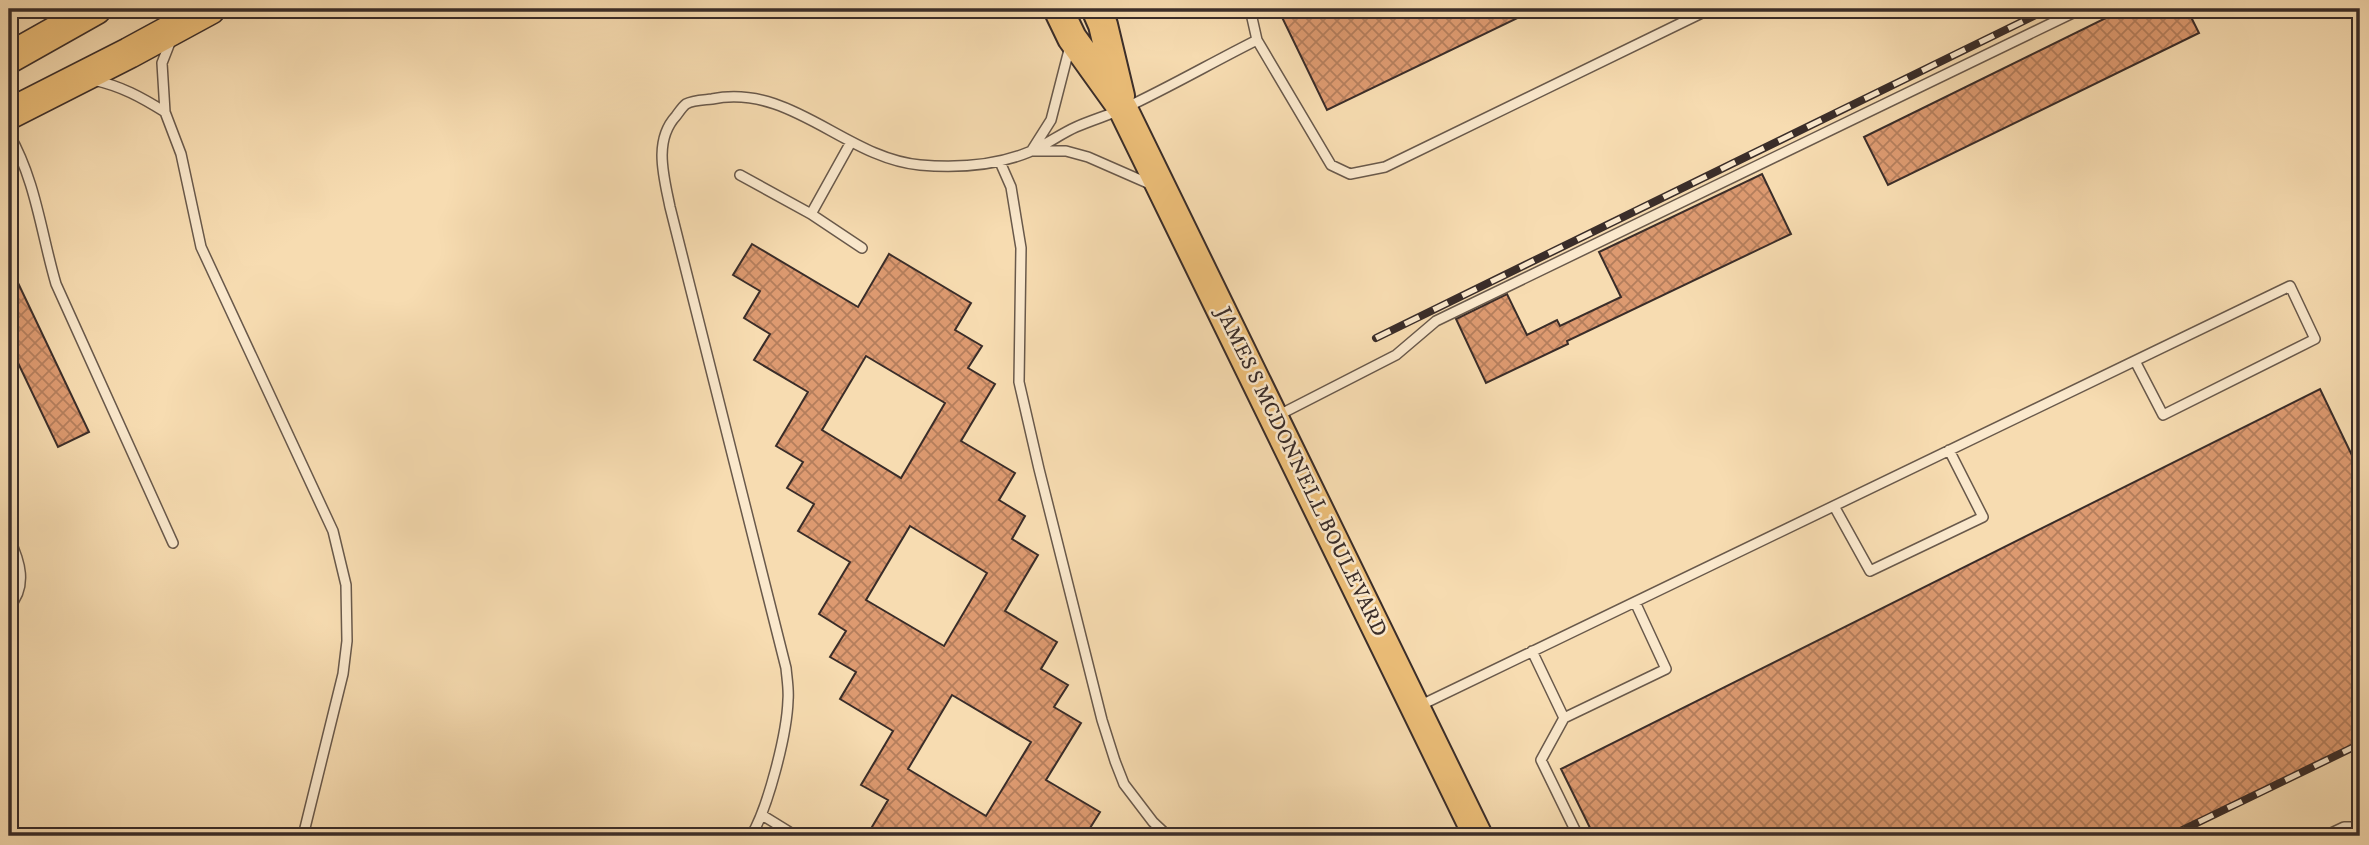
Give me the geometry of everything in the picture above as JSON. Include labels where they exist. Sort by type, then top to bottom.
[{"type":"highway","points":[[9,58],[96,9]]},
{"type":"highway","points":[[9,114],[209,9]]},
{"type":"main road","name":"JAMES S MCDONNELL BOULEVARD","points":[[1058,9],[1072,38],[1123,108],[1478,836]]},
{"type":"main road","name":"JAMES S MCDONNELL BOULEVARD","points":[[1096,9],[1104,25],[1123,108]]},
{"type":"lane","points":[[1250,9],[1257,40],[1331,165],[1350,174],[1385,167],[1710,9]]},
{"type":"lane","points":[[1274,417],[1396,355],[1436,321],[2081,9]]},
{"type":"lane","points":[[175,28],[162,63],[164,113],[181,154],[201,247],[333,531],[341,559],[348,610],[343,674],[303,836]]},
{"type":"lane","points":[[1031,152],[1051,120],[1072,38]]},
{"type":"lane","points":[[751,836],[762,815],[787,719],[789,698],[786,668],[670,207],[662,166],[662,143],[670,122],[687,104],[722,97],[761,99],[797,112],[884,157],[919,165],[966,166],[1000,162],[1031,152],[1076,127],[1123,108],[1257,40]]},
{"type":"lane","points":[[81,78],[114,85],[138,94],[164,113]]},
{"type":"lane","points":[[9,134],[34,190],[46,253],[56,284],[173,543]]},
{"type":"lane","points":[[811,214],[851,142]]},
{"type":"lane","points":[[1031,152],[1066,150],[1163,190]]},
{"type":"lane","points":[[1000,162],[1012,187],[1021,248],[1019,382],[1039,470],[1102,720],[1115,761],[1124,784],[1153,822],[1168,836]]},
{"type":"lane","points":[[740,175],[811,214],[862,248]]},
{"type":"lane","points":[[1415,707],[2290,286],[2315,339],[2164,415],[2135,361]]},
{"type":"lane","points":[[1834,506],[1870,571],[1983,517],[1949,450]]},
{"type":"lane","points":[[9,538],[19,560],[21,573],[17,597],[9,607]]},
{"type":"lane","points":[[1578,836],[1541,760],[1564,718],[1666,669],[1635,602]]},
{"type":"lane","points":[[1532,651],[1564,718]]},
{"type":"lane","points":[[762,815],[796,836]]},
{"type":"lane","points":[[2325,836],[2344,827],[2360,827]]},
{"type":"building","points":[[1278,9],[1536,9],[1327,110]]},
{"type":"building","points":[[2124,9],[2187,9],[2199,33],[1888,185],[1864,137]]},
{"type":"building","points":[[1762,174],[1791,234],[1567,341],[1568,344],[1486,383],[1456,319],[1507,294],[1527,335],[1557,320],[1560,326],[1621,297],[1599,252]]},
{"type":"building","points":[[752,244],[858,307],[889,254],[971,303],[955,330],[982,346],[968,368],[995,384],[961,441],[1015,473],[999,500],[1025,516],[1012,539],[1038,555],[1005,611],[1057,642],[1041,669],[1068,685],[1054,707],[1081,723],[1046,780],[1100,812],[1085,836],[888,836],[872,827],[888,800],[861,785],[893,731],[840,699],[856,672],[830,657],[846,631],[819,614],[850,562],[798,531],[814,504],[787,488],[803,462],[776,446],[808,392],[754,360],[770,334],[744,318],[760,291],[733,275]],"holes":[[[866,356],[945,403],[901,478],[822,430]],[[910,526],[987,573],[944,646],[866,600]],[[952,695],[1031,742],[986,816],[908,769]]]},
{"type":"building","points":[[9,264],[89,432],[58,447],[9,344]]},
{"type":"building","points":[[2320,389],[2360,472],[2360,744],[2169,836],[1594,836],[1561,769]]},
{"type":"railway","points":[[1376,338],[2048,9]]},
{"type":"railway","points":[[2170,836],[2360,744]]}]
